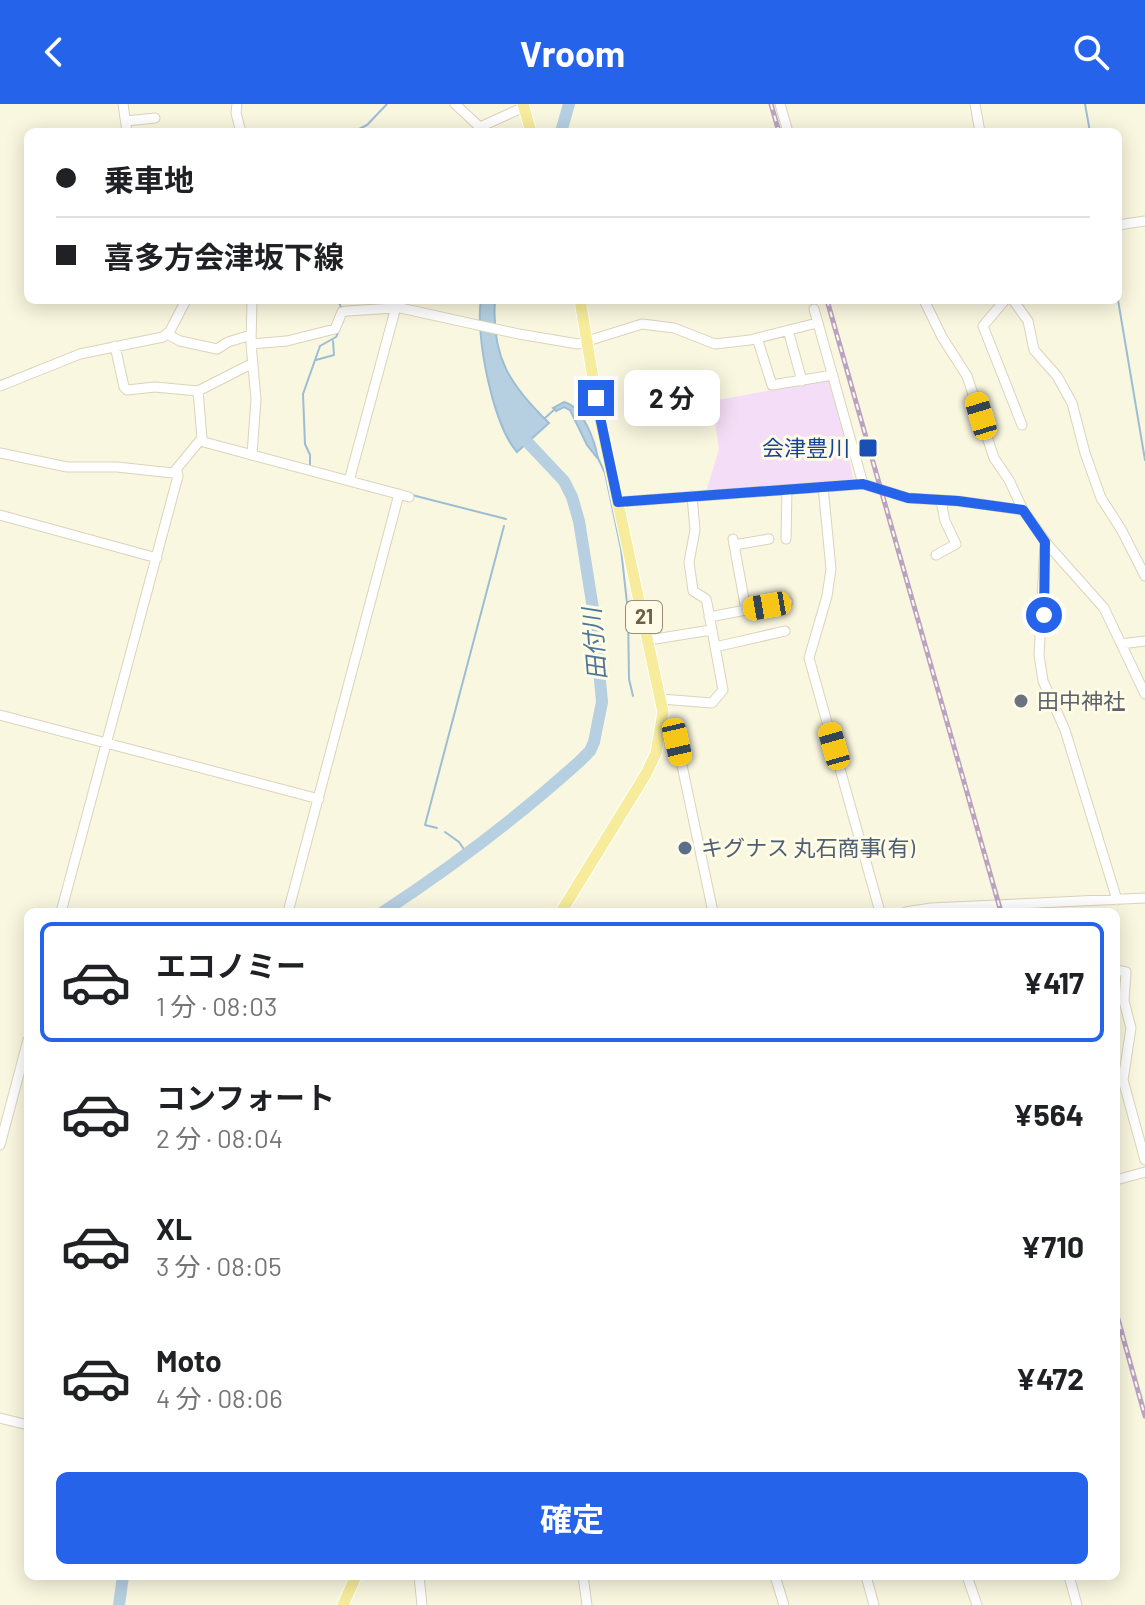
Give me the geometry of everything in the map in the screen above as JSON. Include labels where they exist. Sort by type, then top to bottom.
[{"type":"main road","points":[[523,105],[530,128]]},
{"type":"main road","name":"21","points":[[563,908],[646,774],[662,729],[661,699],[618,502],[581,304]]},
{"type":"main road","points":[[343,1605],[354,1580]]},
{"type":"street","points":[[123,104],[126,126],[155,118]]},
{"type":"street","points":[[237,104],[240,128]]},
{"type":"street","points":[[455,104],[480,128]]},
{"type":"street","points":[[780,104],[787,128]]},
{"type":"street","points":[[975,104],[979,128]]},
{"type":"street","points":[[485,128],[523,105]]},
{"type":"street","points":[[1122,224],[1145,221]]},
{"type":"street","points":[[167,334],[184,304]]},
{"type":"street","points":[[252,304],[251,339],[256,399],[252,455]]},
{"type":"street","points":[[926,304],[967,376],[994,458],[1023,510],[1045,542],[1104,608],[1145,694]]},
{"type":"street","points":[[1002,304],[983,326],[1022,425]]},
{"type":"street","points":[[1016,304],[1028,321],[1036,353],[1057,376],[1070,397],[1101,498],[1145,576]]},
{"type":"street","points":[[349,481],[395,308]]},
{"type":"street","points":[[0,386],[69,358],[167,334],[180,341],[214,349],[251,339],[287,341],[335,329],[342,312],[347,311],[395,308],[570,343],[630,326],[649,324],[674,328],[715,344],[757,338],[817,323]]},
{"type":"street","points":[[814,309],[863,484]]},
{"type":"street","points":[[788,330],[802,381]]},
{"type":"street","points":[[757,338],[772,385],[833,375]]},
{"type":"street","points":[[115,346],[127,390],[155,387],[198,391],[253,363]]},
{"type":"street","points":[[0,453],[67,467],[132,468],[165,474],[177,471],[200,441],[203,426],[198,391]]},
{"type":"street","points":[[200,441],[404,496],[289,908]]},
{"type":"street","points":[[62,908],[157,558],[177,471]]},
{"type":"street","points":[[618,502],[863,484],[908,498],[1023,510]]},
{"type":"street","points":[[823,486],[831,569],[827,596],[809,658],[879,908]]},
{"type":"street","points":[[786,539],[787,490]]},
{"type":"street","points":[[661,699],[708,704],[723,694],[706,599],[693,591],[689,567],[695,530],[692,496]]},
{"type":"street","points":[[936,555],[956,544],[945,521],[941,501]]},
{"type":"street","points":[[0,515],[157,558]]},
{"type":"street","points":[[746,610],[733,542],[769,539]]},
{"type":"street","points":[[1045,542],[1044,615],[1039,655],[1043,681],[1065,730],[1117,900]]},
{"type":"street","points":[[709,617],[788,602]]},
{"type":"street","points":[[649,640],[711,630]]},
{"type":"street","points":[[715,647],[785,631]]},
{"type":"street","points":[[1121,644],[1145,641]]},
{"type":"street","points":[[0,715],[319,799]]},
{"type":"street","points":[[662,729],[672,733],[677,742],[712,908]]},
{"type":"street","points":[[1000,908],[1080,907],[1145,898]]},
{"type":"street","points":[[1120,971],[1126,972],[1124,1001],[1131,1028],[1123,1080],[1145,1160]]},
{"type":"street","points":[[0,1145],[24,1056]]},
{"type":"street","points":[[1120,1179],[1145,1172]]},
{"type":"street","points":[[0,1418],[24,1424]]},
{"type":"street","points":[[419,1580],[422,1605]]},
{"type":"street","points":[[584,1580],[587,1605]]},
{"type":"street","points":[[776,1580],[784,1605]]},
{"type":"street","points":[[867,1580],[874,1605]]},
{"type":"street","points":[[968,1580],[977,1605]]},
{"type":"street","points":[[1070,1580],[1077,1605]]},
{"type":"shaded area","points":[[826,380],[831,382],[853,479],[706,492],[719,449],[712,401]]},
{"type":"water","points":[[481,304],[495,304],[496,338],[506,369],[524,396],[549,423],[517,452],[500,422],[493,401],[483,356]]},
{"type":"water","points":[[564,402],[582,417],[598,459],[587,445],[570,410],[564,407],[556,411],[553,408]]},
{"type":"waterway","points":[[361,128],[387,104]]},
{"type":"waterway","name":"田付川","points":[[562,128],[569,104]]},
{"type":"waterway","points":[[1085,104],[1089,128]]},
{"type":"waterway","points":[[340,304],[342,310]]},
{"type":"waterway","points":[[1119,304],[1145,460]]},
{"type":"waterway","points":[[310,466],[310,455],[305,444],[303,394],[320,346],[336,337],[343,321]]},
{"type":"waterway","points":[[316,360],[334,355],[333,341]]},
{"type":"waterway","points":[[545,418],[555,409]]},
{"type":"waterway","name":"田付川","points":[[389,908],[509,821],[580,761],[594,742],[602,702],[594,615],[579,521],[564,481],[517,431]]},
{"type":"waterway","points":[[597,456],[605,473],[621,549],[628,612],[629,679],[633,696]]},
{"type":"waterway","points":[[412,495],[506,519]]},
{"type":"waterway","points":[[437,828],[425,825],[504,526]]},
{"type":"waterway","points":[[445,832],[459,842],[467,854]]},
{"type":"waterway","name":"田付川","points":[[119,1605],[122,1580]]},
{"type":"railway","points":[[771,104],[778,128]]},
{"type":"railway","points":[[828,304],[1000,908]]},
{"type":"railway","points":[[1120,1326],[1145,1416]]},
{"type":"place","name":"会津豊川","points":[[868,448]]},
{"type":"place","name":"田中神社","points":[[1021,701]]},
{"type":"place","name":"キグナス 丸石商事(有)","points":[[685,848]]},
{"type":"route","points":[[596,398],[618,502],[863,484],[908,498],[1023,510],[1045,542],[1044,615]]}]
